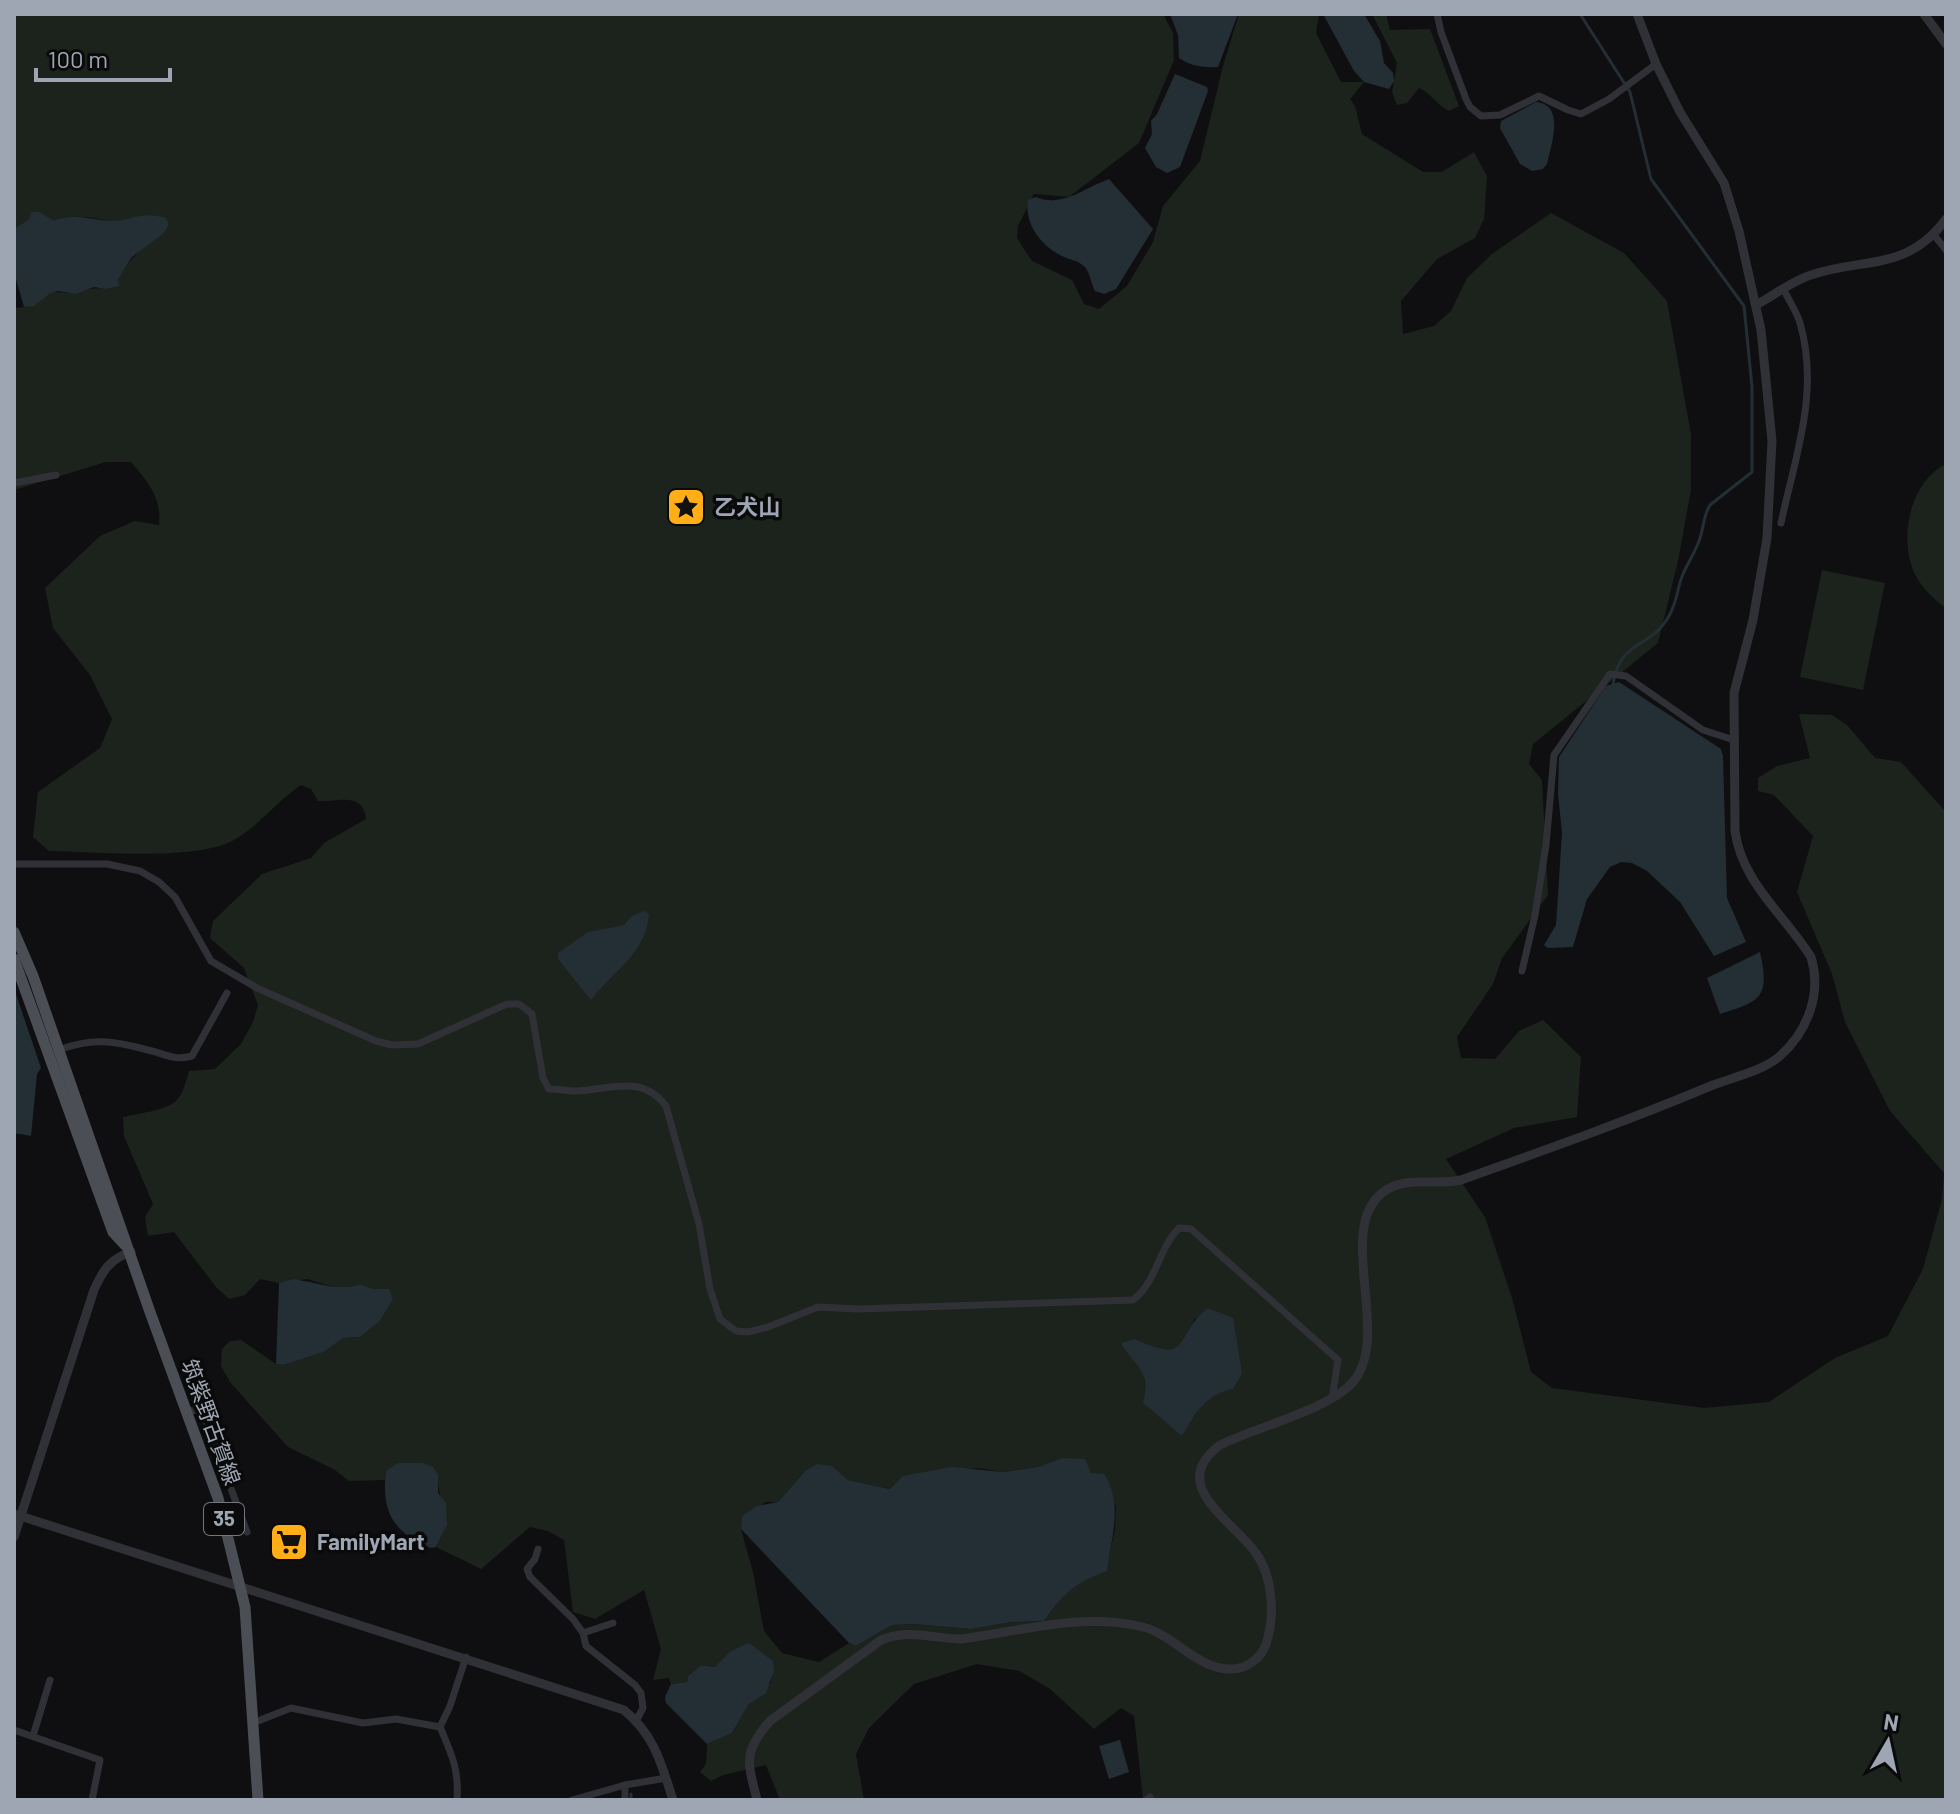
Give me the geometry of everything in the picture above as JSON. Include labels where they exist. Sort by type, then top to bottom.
[{"type":"main road","name":"筑紫野古賀線","points":[[14,932],[33,976],[218,1498],[245,1607],[258,1800]]},
{"type":"main road","name":"筑紫野古賀線","points":[[14,959],[113,1232],[131,1252]]},
{"type":"street","points":[[1437,14],[1466,99],[1472,110],[1481,116],[1500,115],[1539,96],[1581,114],[1609,99],[1656,64]]},
{"type":"street","points":[[757,1800],[751,1782],[751,1749],[770,1721],[870,1648],[894,1635],[919,1633],[962,1639],[1048,1624],[1126,1624],[1158,1632],[1217,1669],[1234,1670],[1249,1665],[1265,1648],[1271,1588],[1259,1557],[1202,1493],[1200,1473],[1210,1452],[1220,1445],[1332,1399],[1353,1383],[1367,1352],[1366,1214],[1382,1193],[1409,1182],[1441,1184],[1461,1180],[1612,1126],[1759,1067],[1779,1057],[1797,1037],[1810,1012],[1815,971],[1805,947],[1749,876],[1737,846],[1734,693],[1753,620],[1767,538],[1772,441],[1761,330],[1739,231],[1724,183],[1680,112],[1656,64],[1637,14]]},
{"type":"street","points":[[1924,14],[1946,44]]},
{"type":"street","points":[[1756,305],[1809,275],[1874,264],[1908,253],[1934,235],[1946,219]]},
{"type":"street","points":[[1934,235],[1946,250]]},
{"type":"street","points":[[1781,523],[1807,412],[1809,369],[1800,321],[1784,290]]},
{"type":"street","points":[[14,483],[56,475]]},
{"type":"street","points":[[1522,971],[1544,859],[1554,755],[1610,674],[1626,676],[1703,730],[1734,740]]},
{"type":"street","points":[[14,864],[107,864],[140,871],[159,882],[175,897],[211,961],[257,988],[376,1041],[392,1045],[418,1044],[507,1004],[519,1004],[532,1014],[543,1078],[549,1089],[575,1091],[627,1085],[656,1093],[666,1106],[699,1224],[710,1289],[720,1319],[736,1331],[748,1332],[768,1327],[823,1306],[858,1309],[1133,1300],[1149,1283],[1160,1253],[1171,1236],[1179,1228],[1191,1229],[1338,1360],[1332,1399]]},
{"type":"street","points":[[59,1050],[93,1040],[152,1051],[178,1060],[192,1056],[227,993]]},
{"type":"street","points":[[14,1537],[17,1515],[94,1290],[103,1270],[115,1257],[131,1252]]},
{"type":"street","points":[[186,1411],[202,1410],[247,1532]]},
{"type":"street","points":[[17,1515],[624,1710],[656,1749],[673,1800]]},
{"type":"street","points":[[538,1549],[527,1569],[530,1577],[573,1619],[583,1633],[586,1646],[641,1693],[643,1708],[636,1721]]},
{"type":"street","points":[[583,1633],[613,1623]]},
{"type":"street","points":[[457,1800],[456,1761],[440,1727],[466,1657]]},
{"type":"street","points":[[33,1736],[50,1680]]},
{"type":"street","points":[[253,1723],[291,1708],[363,1723],[396,1719],[440,1727]]},
{"type":"street","points":[[14,1730],[100,1760],[92,1800]]},
{"type":"street","points":[[572,1800],[625,1785],[666,1778]]},
{"type":"street","points":[[625,1785],[625,1800]]},
{"type":"shaded area","points":[[14,14],[1163,14],[1173,33],[1174,60],[1139,143],[1069,197],[1034,194],[1018,226],[1017,238],[1032,261],[1072,280],[1084,304],[1099,309],[1127,286],[1153,242],[1163,206],[1200,161],[1239,14],[1319,14],[1316,33],[1341,82],[1364,82],[1350,99],[1355,106],[1362,134],[1423,172],[1442,172],[1474,152],[1487,176],[1484,219],[1475,238],[1437,259],[1401,301],[1403,334],[1434,326],[1451,311],[1467,278],[1492,254],[1551,213],[1624,253],[1667,301],[1691,434],[1691,490],[1678,561],[1658,643],[1533,744],[1529,764],[1542,780],[1548,895],[1502,958],[1493,984],[1457,1037],[1461,1058],[1495,1059],[1519,1031],[1543,1020],[1581,1057],[1577,1117],[1514,1128],[1446,1159],[1485,1217],[1512,1298],[1531,1372],[1552,1388],[1704,1408],[1769,1402],[1835,1358],[1888,1336],[1923,1269],[1942,1199],[1944,1173],[1890,1111],[1845,1022],[1832,974],[1797,892],[1813,836],[1774,795],[1758,791],[1758,778],[1777,766],[1810,758],[1799,714],[1832,715],[1847,725],[1875,758],[1901,762],[1946,812],[1946,1800],[1143,1800],[1134,1716],[1121,1708],[1094,1729],[1050,1689],[1019,1671],[977,1664],[914,1684],[869,1728],[856,1754],[864,1800],[780,1800],[766,1765],[723,1775],[711,1781],[700,1772],[706,1764],[707,1744],[732,1733],[749,1704],[771,1683],[773,1661],[738,1648],[715,1667],[701,1665],[688,1676],[687,1682],[671,1684],[669,1678],[653,1680],[661,1649],[644,1590],[595,1619],[573,1612],[564,1540],[548,1531],[530,1527],[481,1569],[436,1547],[446,1517],[438,1475],[432,1471],[407,1464],[386,1471],[385,1480],[349,1481],[335,1470],[288,1447],[230,1382],[221,1366],[222,1349],[230,1341],[241,1340],[276,1364],[284,1365],[324,1352],[343,1338],[360,1337],[379,1322],[374,1289],[360,1284],[334,1287],[307,1279],[279,1283],[260,1279],[245,1295],[229,1299],[216,1287],[174,1232],[148,1236],[145,1217],[153,1204],[124,1136],[123,1117],[175,1102],[189,1071],[215,1069],[241,1044],[253,1022],[258,1005],[244,968],[210,938],[213,921],[262,874],[311,858],[324,843],[366,819],[364,810],[355,801],[318,801],[311,789],[301,785],[252,827],[218,847],[144,854],[49,851],[33,837],[38,792],[100,748],[112,719],[90,675],[53,628],[45,588],[100,536],[135,521],[159,525],[159,515],[156,498],[131,462],[106,462],[14,490],[14,308],[31,305],[51,293],[105,289],[140,250],[156,239],[106,220],[67,217],[53,220],[38,211],[31,212],[29,219],[14,229]],"holes":[[[1195,1318],[1233,1388],[1209,1398],[1194,1417],[1146,1390],[1135,1339],[1161,1351],[1177,1348],[1188,1335]],[[1062,1458],[1091,1473],[1116,1506],[1115,1529],[1106,1571],[1071,1590],[1044,1621],[1012,1622],[971,1629],[892,1625],[856,1646],[849,1643],[819,1662],[782,1653],[764,1631],[741,1529],[742,1517],[766,1502],[778,1502],[805,1471],[832,1466],[848,1480],[890,1489],[904,1476],[978,1468],[1004,1472],[1038,1467]]]},
{"type":"shaded area","points":[[1170,14],[1238,14],[1218,67],[1198,66],[1179,58],[1178,35]]},
{"type":"shaded area","points":[[1323,14],[1364,14],[1380,41],[1384,63],[1393,73],[1394,81],[1389,89],[1364,82],[1354,71]]},
{"type":"shaded area","points":[[1372,14],[1386,14],[1390,30],[1430,29],[1459,106],[1449,111],[1419,88],[1407,103],[1397,105],[1392,92],[1397,63]]},
{"type":"shaded area","points":[[1175,74],[1207,87],[1208,91],[1180,167],[1167,173],[1156,167],[1145,148],[1152,134],[1151,121]]},
{"type":"shaded area","points":[[1536,102],[1551,110],[1554,127],[1547,164],[1543,169],[1532,171],[1520,164],[1500,128],[1501,121]]},
{"type":"shaded area","points":[[1109,179],[1153,229],[1116,289],[1104,294],[1095,291],[1085,267],[1054,252],[1041,240],[1031,226],[1027,209],[1028,200],[1036,197],[1064,199]]},
{"type":"shaded area","points":[[38,211],[53,220],[77,217],[117,221],[149,215],[166,218],[169,224],[164,233],[132,257],[118,279],[119,286],[105,289],[94,287],[76,294],[58,291],[34,306],[24,307],[14,272],[14,229],[29,219],[31,212]]},
{"type":"shaded area","points":[[1946,464],[1946,608],[1916,576],[1907,541],[1916,496],[1934,472]]},
{"type":"shaded area","points":[[1822,570],[1885,583],[1863,690],[1800,677]]},
{"type":"shaded area","points":[[1619,682],[1721,749],[1727,898],[1746,942],[1714,956],[1680,902],[1647,871],[1632,863],[1621,862],[1610,867],[1587,899],[1573,947],[1548,948],[1544,945],[1556,925],[1562,833],[1558,794],[1559,757],[1606,686]]},
{"type":"shaded area","points":[[644,911],[649,914],[642,940],[591,1000],[558,959],[558,953],[588,932],[624,925],[632,916]]},
{"type":"shaded area","points":[[1760,952],[1764,979],[1759,995],[1745,1005],[1720,1014],[1707,978]]},
{"type":"shaded area","points":[[15,991],[41,1068],[37,1074],[31,1136],[14,1133]]},
{"type":"shaded area","points":[[294,1279],[334,1287],[360,1284],[374,1289],[389,1289],[393,1299],[379,1322],[360,1337],[343,1338],[324,1352],[284,1365],[276,1364],[279,1283]]},
{"type":"shaded area","points":[[1208,1308],[1233,1318],[1242,1373],[1233,1389],[1215,1396],[1202,1406],[1182,1436],[1143,1403],[1144,1376],[1121,1343],[1135,1339],[1153,1347],[1174,1348]]},
{"type":"shaded area","points":[[1062,1458],[1085,1459],[1091,1473],[1104,1474],[1113,1497],[1114,1521],[1107,1571],[1071,1590],[1044,1621],[1012,1622],[971,1629],[892,1625],[856,1646],[849,1643],[741,1529],[742,1516],[757,1506],[778,1502],[805,1471],[817,1464],[832,1466],[848,1480],[890,1489],[903,1476],[951,1467],[1004,1472],[1038,1467]]},
{"type":"shaded area","points":[[398,1463],[422,1463],[433,1467],[438,1475],[438,1493],[446,1503],[447,1525],[436,1547],[431,1548],[407,1535],[392,1519],[386,1498],[386,1471]]},
{"type":"shaded area","points":[[749,1643],[773,1661],[774,1671],[766,1693],[749,1704],[732,1733],[707,1744],[666,1703],[665,1697],[671,1684],[687,1682],[688,1676],[701,1665],[715,1667],[731,1651]]},
{"type":"shaded area","points":[[1120,1740],[1129,1772],[1109,1779],[1099,1746]]},
{"type":"waterway","points":[[1580,14],[1630,92],[1651,179],[1744,306],[1752,387],[1752,472],[1710,505],[1669,616],[1653,635],[1628,652],[1616,670],[1613,685]]},
{"type":"waterway","points":[[631,1794],[631,1800]]},
{"type":"place","name":"乙犬山","points":[[686,507]]},
{"type":"place","name":"FamilyMart","points":[[289,1542]]}]
